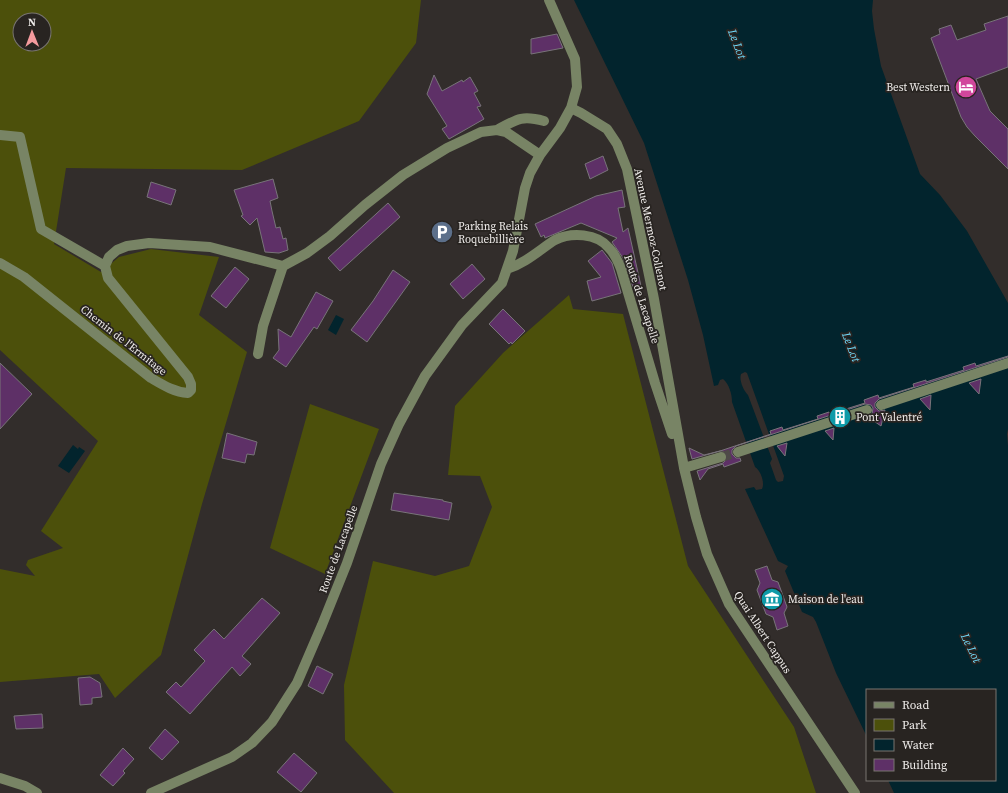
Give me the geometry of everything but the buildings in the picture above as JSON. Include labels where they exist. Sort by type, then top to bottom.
[{"type":"street","points":[[549,0],[576,59],[577,87],[571,108]]},
{"type":"street","name":"Route de Lacapelle","points":[[150,793],[232,757],[252,743],[272,722],[297,683],[347,563],[381,464],[399,424],[425,376],[462,325],[502,283],[513,251],[525,188],[530,173],[560,128],[571,108]]},
{"type":"street","name":"Avenue Mermoz-Collenot","points":[[571,108],[582,113],[607,129],[617,144],[627,169],[654,299],[684,468]]},
{"type":"street","points":[[497,130],[516,119],[529,117],[544,121]]},
{"type":"street","points":[[0,134],[20,136],[41,229],[105,266],[109,257],[117,250],[127,246],[149,243],[210,247],[283,266],[307,253],[330,236],[365,205],[403,175],[447,148],[481,132],[497,130],[506,132],[540,156]]},
{"type":"street","name":"Route de Lacapelle","points":[[507,269],[518,265],[555,240],[569,236],[579,235],[595,238],[608,246],[615,255],[622,269],[656,383],[684,468]]},
{"type":"street","name":"Chemin de l'Ermitage","points":[[0,263],[24,277],[151,378],[179,392],[188,393],[191,390],[191,384],[188,377],[108,278],[105,266]]},
{"type":"street","points":[[258,354],[263,326],[283,266]]},
{"type":"street","points":[[881,405],[1008,363]]},
{"type":"street","points":[[738,452],[867,410]]},
{"type":"street","points":[[684,468],[721,457]]},
{"type":"street","name":"Quai Albert Cappus","points":[[684,468],[707,554],[729,604],[855,793]]},
{"type":"street","points":[[0,778],[25,786],[37,793]]},
{"type":"green space","points":[[0,0],[421,0],[416,43],[359,121],[242,170],[66,168],[54,244],[101,272],[119,257],[151,249],[219,257],[199,315],[247,352],[202,504],[161,655],[115,698],[99,674],[0,682],[0,569],[35,576],[26,565],[28,560],[63,548],[41,531],[98,441],[0,350]]},
{"type":"green space","points":[[569,295],[573,309],[623,314],[688,566],[794,727],[816,793],[394,793],[345,740],[344,685],[373,561],[435,576],[469,566],[492,507],[480,476],[448,475],[455,406],[503,353]]},
{"type":"green space","points":[[310,404],[379,429],[325,574],[270,548]]},
{"type":"water","name":"Le Lot","points":[[574,0],[873,0],[872,11],[874,29],[881,66],[920,174],[940,195],[967,231],[1008,303],[1008,793],[894,793],[888,781],[996,781],[996,689],[866,689],[866,735],[836,673],[816,622],[813,617],[802,612],[785,571],[788,566],[778,561],[745,489],[754,487],[756,490],[762,489],[762,477],[755,467],[732,402],[731,393],[728,386],[723,379],[720,380],[718,385],[714,386],[703,335],[688,280],[644,143]],"holes":[[[745,372],[747,373],[784,476],[783,481],[778,482],[776,480],[770,463],[772,459],[748,395],[742,385],[741,374]]]},
{"type":"water","points":[[336,315],[344,319],[336,335],[328,330]]},
{"type":"water","points":[[73,445],[78,449],[79,447],[85,451],[69,473],[58,466]]},
{"type":"tunnel","points":[[721,457],[738,452]]},
{"type":"place","name":"Best Western","points":[[966,87]]},
{"type":"place","name":"Parking Relais Roquebillière","points":[[442,232]]},
{"type":"place","name":"Pont Valentré","points":[[840,417]]},
{"type":"place","name":"Maison de l'eau","points":[[772,599]]}]
